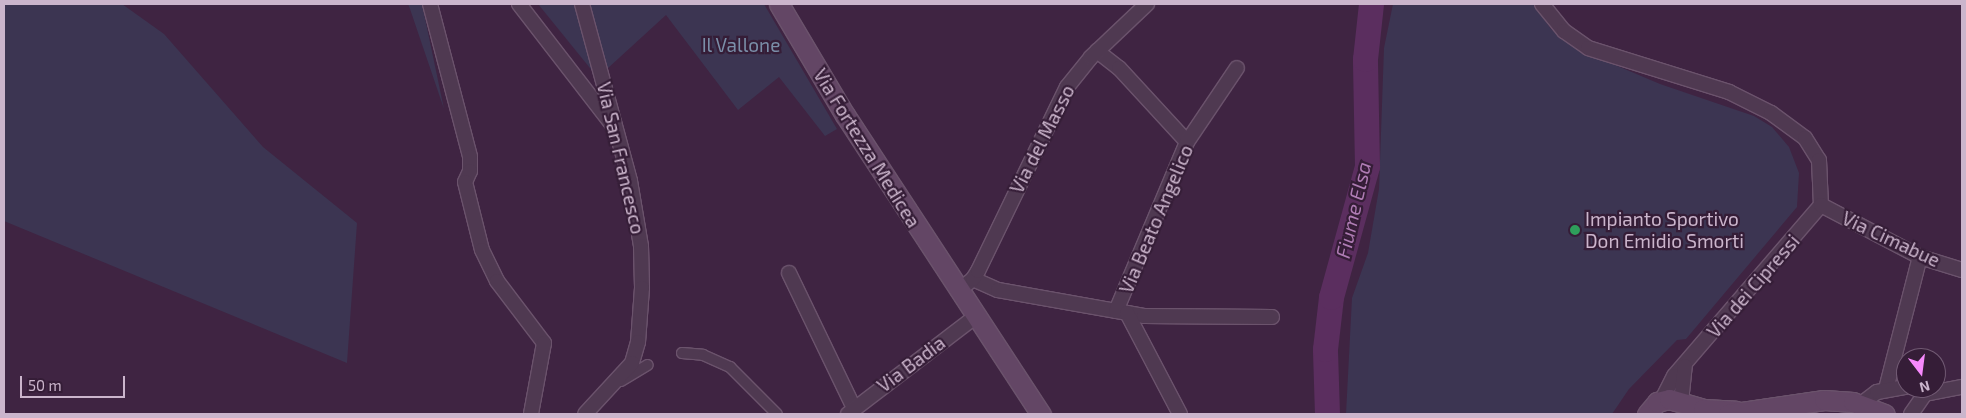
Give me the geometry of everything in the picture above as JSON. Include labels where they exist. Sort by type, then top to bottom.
[{"type":"main road","name":"Via Fortezza Medicea","points":[[779,4],[845,115],[966,285],[976,316],[1041,414]]},
{"type":"main road","points":[[1647,414],[1652,406],[1662,400],[1686,407],[1732,413],[1817,400],[1861,404],[1885,414]]},
{"type":"street","points":[[430,4],[470,157],[470,171],[465,182],[479,238],[491,272],[544,343],[531,414]]},
{"type":"street","points":[[519,4],[618,133]]},
{"type":"street","name":"Via San Francesco","points":[[582,4],[618,133],[639,231],[642,288],[635,357],[626,372],[585,414]]},
{"type":"street","name":"Via del Masso","points":[[966,285],[1055,106],[1073,77],[1097,51],[1147,4]]},
{"type":"street","points":[[1542,4],[1564,30],[1588,48],[1735,95],[1788,124],[1805,138],[1816,154],[1822,178],[1821,205]]},
{"type":"street","points":[[1097,51],[1120,68],[1187,142]]},
{"type":"street","name":"Via Beato Angelico","points":[[1122,312],[1187,142],[1238,68]]},
{"type":"street","name":"Via Cimabue","points":[[1821,205],[1920,257],[1962,270]]},
{"type":"street","name":"Via dei Cipressi","points":[[1662,400],[1668,384],[1821,205]]},
{"type":"street","points":[[1886,390],[1920,257]]},
{"type":"street","points":[[789,273],[851,411]]},
{"type":"street","points":[[966,285],[1122,312]]},
{"type":"street","name":"Via Beato Angelico","points":[[1122,312],[1159,317],[1272,317]]},
{"type":"street","name":"Via Beato Angelico","points":[[1122,312],[1180,414]]},
{"type":"street","name":"Via Badia","points":[[851,411],[976,316]]},
{"type":"street","points":[[682,353],[703,355],[730,367],[777,414]]},
{"type":"street","points":[[609,391],[648,365]]},
{"type":"street","points":[[1685,366],[1686,407]]},
{"type":"street","points":[[1946,387],[1962,387]]},
{"type":"street","points":[[1861,404],[1886,390],[1896,388]]},
{"type":"street","points":[[1911,414],[1921,398]]},
{"type":"green space","points":[[4,4],[122,4],[164,34],[263,147],[357,223],[347,363],[4,221]]},
{"type":"green space","points":[[408,4],[422,4],[444,109],[410,9]]},
{"type":"green space","points":[[538,4],[574,4],[594,73]]},
{"type":"green space","name":"Il Vallone","points":[[590,4],[764,4],[837,129],[825,136],[779,77],[738,110],[666,15],[607,69]]},
{"type":"green space","name":"Impianto Sportivo Don Emidio Smorti","points":[[1393,4],[1533,4],[1551,29],[1575,48],[1660,84],[1754,116],[1772,127],[1789,147],[1799,173],[1797,207],[1686,339],[1677,340],[1629,389],[1612,414],[1346,414],[1352,298],[1368,253],[1379,189],[1384,48]]},
{"type":"waterway","name":"Fiume Elsa","points":[[1327,414],[1325,349],[1331,297],[1367,166],[1365,59],[1371,4]]},
{"type":"place","name":"Impianto Sportivo Don Emidio Smorti","points":[[1575,230]]}]
